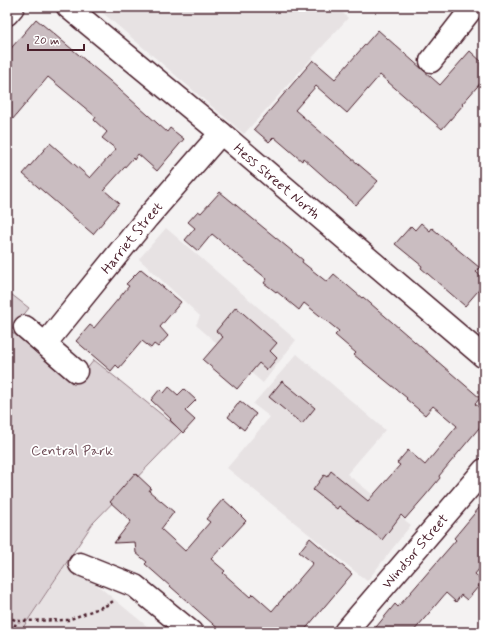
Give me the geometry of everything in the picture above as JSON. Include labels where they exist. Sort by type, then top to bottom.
[{"type":"street","points":[[7,14],[13,7]]},
{"type":"street","name":"Hess Street North","points":[[68,7],[221,133],[484,357]]},
{"type":"street","points":[[431,61],[473,7]]},
{"type":"street","name":"Harriet Street","points":[[45,344],[147,218],[221,133]]},
{"type":"street","points":[[25,327],[76,371]]},
{"type":"street","name":"Windsor Street","points":[[345,632],[484,470]]},
{"type":"street","points":[[80,564],[135,586],[191,632]]},
{"type":"path","points":[[7,616],[17,622],[68,620],[107,605]]},
{"type":"path","points":[[12,632],[17,622]]},
{"type":"shaded area","points":[[96,7],[337,7],[348,18],[244,134]]},
{"type":"shaded area","points":[[166,228],[296,340],[263,383],[196,325],[200,316],[139,259]]},
{"type":"shaded area","points":[[297,354],[385,430],[347,474],[411,525],[367,581],[227,468],[270,417],[253,404]]},
{"type":"shaded area","points":[[68,561],[154,632],[21,632]]},
{"type":"green space","name":"Central Park","points":[[7,291],[29,308],[11,331],[74,385],[94,360],[182,431],[93,523],[20,632],[7,632]]},
{"type":"building","points":[[36,19],[110,81],[167,132],[170,128],[184,139],[157,171],[138,154],[134,160],[133,158],[104,190],[119,203],[93,234],[23,174],[50,143],[90,178],[116,149],[102,138],[107,132],[94,120],[96,117],[48,77],[7,126],[7,53]]},
{"type":"building","points":[[378,30],[440,85],[470,51],[484,64],[484,79],[442,129],[380,75],[347,113],[316,86],[295,110],[378,181],[356,205],[303,158],[302,161],[274,137],[269,142],[254,129],[313,60],[335,79]]},
{"type":"building","points":[[220,192],[303,260],[302,262],[327,282],[334,274],[362,298],[363,297],[480,398],[475,404],[484,411],[484,422],[439,476],[440,478],[425,496],[405,519],[401,515],[382,540],[339,506],[337,509],[313,490],[324,475],[327,477],[331,471],[368,501],[400,465],[397,463],[408,450],[425,465],[457,426],[433,406],[425,415],[406,399],[407,398],[354,355],[356,353],[335,335],[339,331],[304,303],[299,310],[264,283],[267,279],[212,234],[198,251],[185,240],[195,228],[188,222],[198,211],[201,213]]},
{"type":"building","points":[[421,223],[430,231],[432,228],[480,268],[476,272],[484,279],[484,284],[465,306],[421,268],[422,266],[395,244],[411,226],[415,230]]},
{"type":"building","points":[[141,269],[181,302],[160,327],[168,336],[158,347],[154,344],[151,348],[142,341],[119,368],[116,365],[111,371],[76,341],[90,325],[94,328],[129,286],[126,284]]},
{"type":"building","points":[[236,307],[277,343],[270,351],[277,358],[267,370],[259,363],[237,389],[203,360],[223,337],[216,331]]},
{"type":"building","points":[[282,381],[315,408],[302,424],[269,397]]},
{"type":"building","points":[[169,387],[178,395],[184,389],[196,400],[185,411],[195,420],[183,433],[151,400],[160,389],[164,393]]},
{"type":"building","points":[[240,401],[256,414],[244,430],[228,417]]},
{"type":"building","points":[[135,473],[151,488],[149,491],[174,512],[161,529],[185,551],[210,522],[206,519],[223,499],[246,521],[211,559],[225,571],[223,573],[250,597],[253,594],[272,611],[313,563],[299,552],[310,538],[352,574],[303,632],[222,632],[145,564],[147,562],[136,553],[135,542],[114,543],[131,521],[110,502]]},
{"type":"building","points":[[484,502],[484,563],[475,574],[483,581],[467,600],[461,595],[456,602],[446,593],[413,632],[372,632],[395,604],[398,607],[456,540],[454,538]]}]
